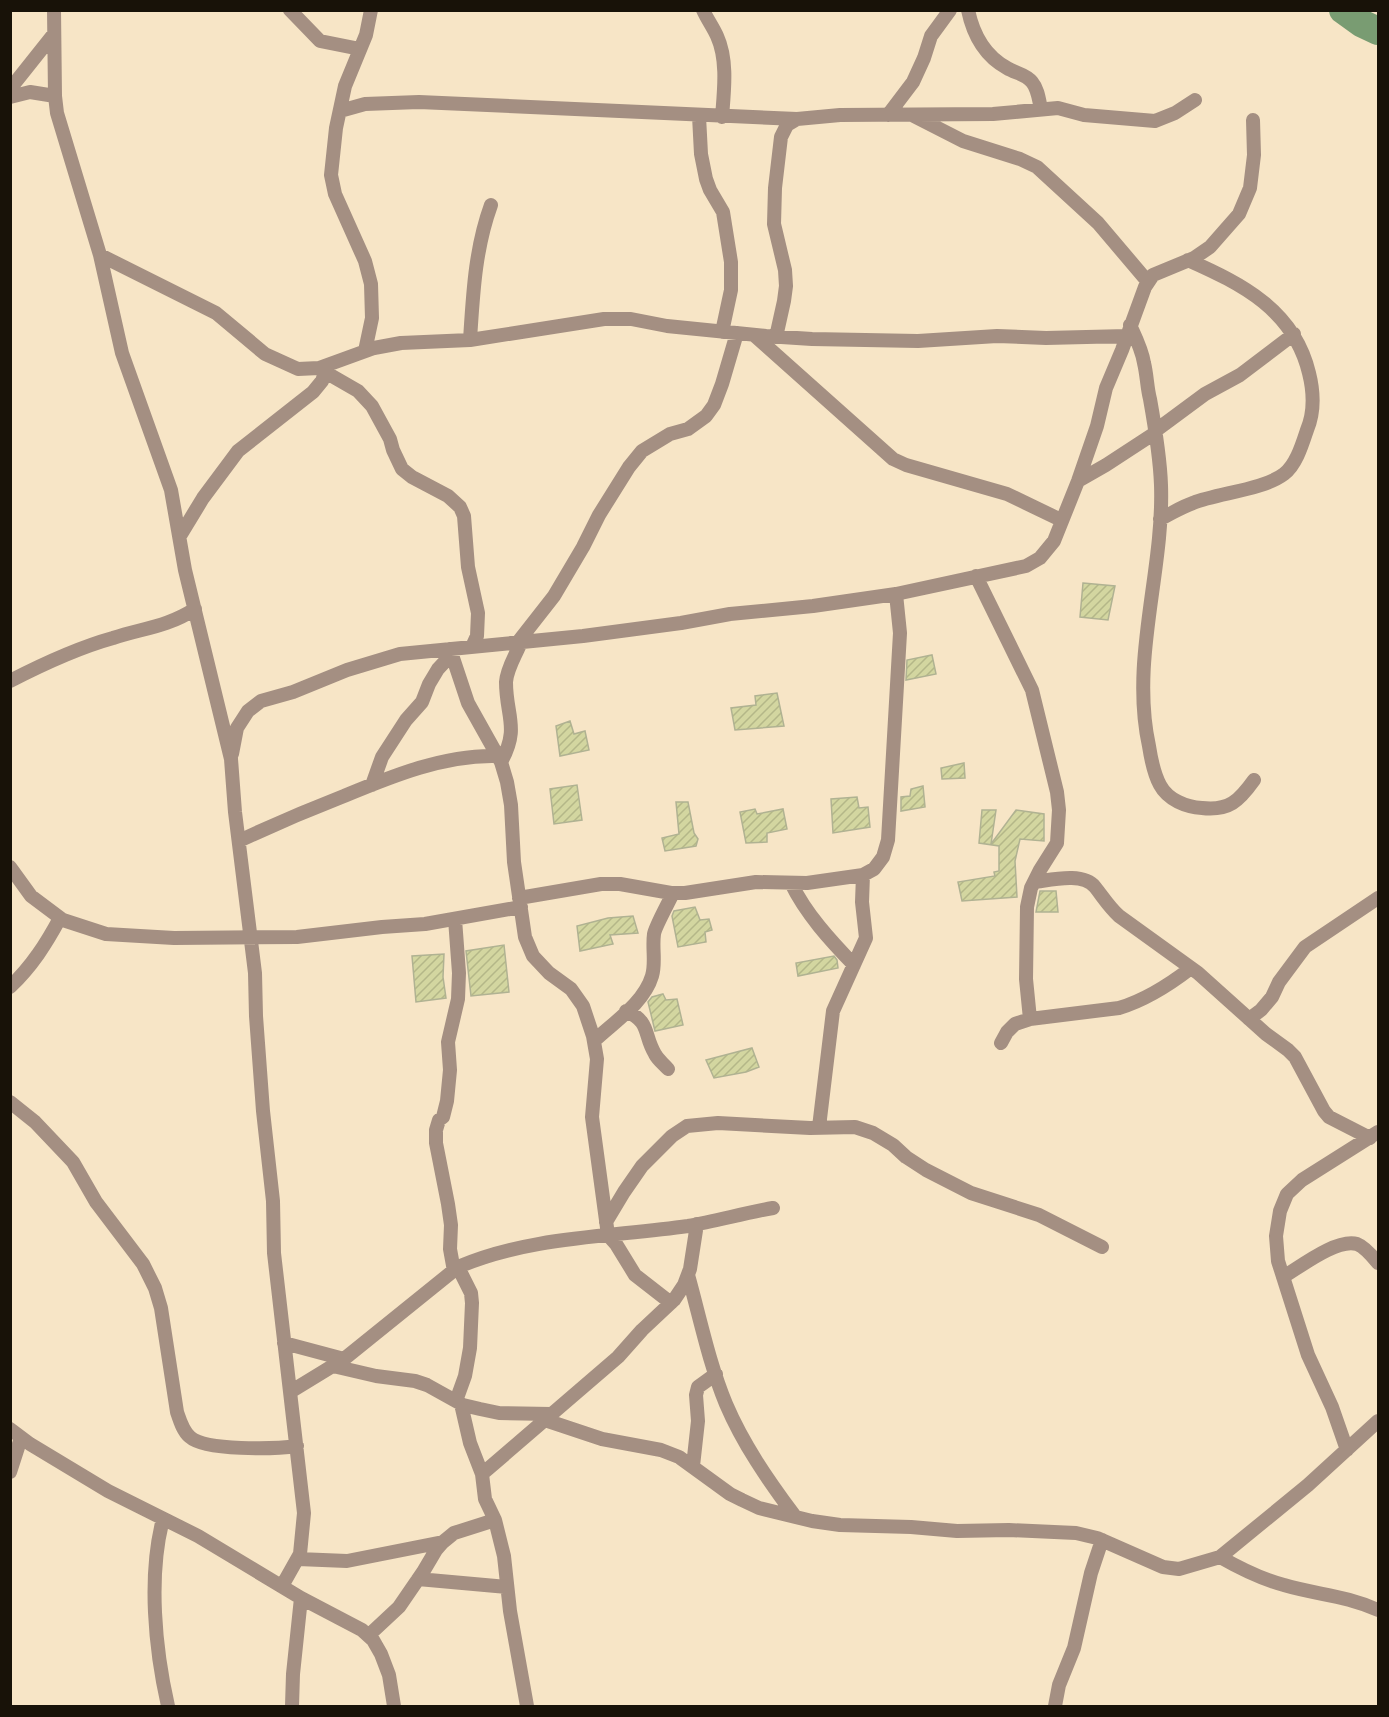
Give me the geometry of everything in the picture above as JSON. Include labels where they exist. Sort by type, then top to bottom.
[{"type":"street","points":[[54,10],[57,113],[100,255],[122,352],[171,490],[185,570],[231,759],[238,841],[255,973],[263,1111],[273,1202],[274,1253],[304,1513],[304,1532],[298,1559],[282,1586]]},
{"type":"street","points":[[290,10],[320,41],[360,50]]},
{"type":"street","points":[[365,351],[372,318],[371,284],[365,261],[335,194],[331,175],[345,86],[360,50],[371,10]]},
{"type":"street","points":[[703,10],[721,47],[722,117]]},
{"type":"street","points":[[888,115],[914,81],[931,36],[950,10]]},
{"type":"street","points":[[968,10],[980,43],[993,58],[1006,68],[1027,77],[1034,83],[1041,109]]},
{"type":"street","points":[[10,89],[53,35]]},
{"type":"street","points":[[10,97],[30,92],[55,96]]},
{"type":"street","points":[[340,111],[365,104],[419,102],[797,119],[840,115],[993,114],[1058,108],[1084,115],[1155,121],[1175,113],[1195,100]]},
{"type":"street","points":[[912,115],[963,141],[1020,159],[1037,167],[1098,223],[1148,282]]},
{"type":"street","points":[[699,116],[706,179],[723,212],[731,262],[731,290],[722,332]]},
{"type":"street","points":[[776,337],[786,286],[785,270],[774,224],[775,188],[782,137],[787,125],[797,119]]},
{"type":"street","points":[[231,759],[237,728],[248,711],[261,701],[293,692],[347,670],[392,656],[451,652],[472,647],[681,623],[730,614],[813,606],[896,594],[1026,566],[1040,558],[1054,541],[1078,481],[1097,426],[1106,388],[1148,282],[1153,275],[1188,260],[1210,247],[1239,214],[1250,188],[1254,155],[1253,120]]},
{"type":"street","points":[[470,340],[477,257],[480,238],[491,205]]},
{"type":"street","points":[[100,255],[216,313],[243,338],[276,359],[298,369],[326,368],[365,351],[401,344],[470,340],[604,319],[631,320],[776,337],[918,341],[997,336],[1046,338],[1129,330]]},
{"type":"street","points":[[1160,519],[1192,503],[1264,483],[1284,474],[1293,464],[1311,421],[1314,398],[1306,360],[1294,334],[1276,313],[1253,293],[1221,274],[1188,260]]},
{"type":"street","points":[[1129,330],[1144,364],[1161,482],[1160,519],[1142,673],[1144,722],[1156,775],[1160,786],[1171,798],[1192,807],[1211,809],[1236,802],[1254,780]]},
{"type":"street","points":[[500,759],[507,750],[512,734],[506,684],[507,673],[519,642],[554,596],[599,515],[629,467],[642,451],[670,435],[688,429],[706,416],[714,405],[737,333]]},
{"type":"street","points":[[1078,481],[1155,432],[1205,394],[1240,375],[1294,334]]},
{"type":"street","points":[[754,335],[893,459],[906,465],[1007,494],[1061,520]]},
{"type":"street","points":[[180,536],[238,451],[313,392],[322,381],[326,368]]},
{"type":"street","points":[[326,368],[358,391],[372,406],[387,432],[402,469],[412,477],[448,496],[460,507],[464,516],[468,567],[478,614],[477,636],[472,647]]},
{"type":"street","points":[[976,576],[1032,690],[1054,775],[1059,810],[1057,843],[1034,882],[1027,907],[1026,979],[1030,1019]]},
{"type":"street","points":[[10,867],[31,896],[60,918],[106,934],[174,938],[320,935],[425,924],[601,884],[620,884],[674,893],[756,882],[807,883],[863,874],[874,869],[883,857],[888,840],[899,643],[896,594]]},
{"type":"street","points":[[10,681],[82,648],[112,638],[160,627],[179,620],[195,609]]},
{"type":"street","points":[[451,652],[468,703],[500,759],[507,782],[511,805],[514,862],[525,937],[533,956],[549,973],[571,989],[583,1006],[594,1041],[597,1059],[592,1117],[607,1229],[635,1275],[671,1303]]},
{"type":"street","points":[[372,785],[382,757],[406,720],[422,702],[429,684],[451,652]]},
{"type":"street","points":[[238,841],[396,775],[478,755],[500,759]]},
{"type":"street","points":[[819,1127],[833,1011],[866,938],[862,902],[863,874]]},
{"type":"street","points":[[1034,882],[1068,879],[1087,881],[1094,885],[1119,916],[1191,968],[1294,1057],[1317,1101],[1329,1117],[1374,1135]]},
{"type":"street","points":[[791,883],[798,898],[820,928],[854,965]]},
{"type":"street","points":[[594,1041],[635,1004],[652,976],[654,933],[674,893]]},
{"type":"street","points":[[1250,1019],[1272,996],[1279,982],[1305,947],[1378,898]]},
{"type":"street","points":[[10,987],[46,946],[60,918]]},
{"type":"street","points":[[455,919],[459,973],[458,999],[448,1042],[450,1070],[447,1101],[443,1117],[436,1130],[440,1169],[451,1225],[450,1249],[456,1269],[471,1293],[472,1303],[470,1348],[458,1402],[482,1474],[485,1499],[495,1520],[504,1556],[527,1707]]},
{"type":"street","points":[[1001,1043],[1015,1024],[1030,1019],[1113,1009],[1131,1004],[1163,988],[1191,968]]},
{"type":"street","points":[[626,1011],[636,1015],[645,1024],[656,1057],[668,1069]]},
{"type":"street","points":[[10,1102],[35,1122],[73,1162],[96,1202],[143,1264],[155,1288],[161,1308],[177,1412],[190,1438],[210,1447],[283,1448],[297,1446]]},
{"type":"street","points":[[607,1229],[624,1191],[642,1166],[672,1136],[687,1126],[718,1123],[855,1127],[873,1133],[926,1170],[953,1184],[1039,1215],[1102,1247]]},
{"type":"street","points":[[1347,1450],[1332,1407],[1308,1355],[1278,1261],[1276,1236],[1280,1211],[1287,1194],[1302,1179],[1374,1135]]},
{"type":"street","points":[[290,1392],[339,1362],[456,1269],[491,1254],[607,1229],[697,1224],[773,1208]]},
{"type":"street","points":[[482,1474],[618,1357],[671,1303],[684,1285],[690,1269],[697,1224]]},
{"type":"street","points":[[1283,1277],[1335,1246],[1349,1243],[1364,1248],[1378,1263]]},
{"type":"street","points":[[688,1275],[702,1331],[727,1405],[754,1458],[794,1515]]},
{"type":"street","points":[[284,1343],[376,1376],[415,1381],[427,1385],[458,1402],[499,1413],[548,1417],[602,1439],[661,1450],[679,1457],[730,1494],[759,1508],[840,1525],[957,1531],[1010,1530],[1076,1533],[1102,1540],[1164,1567],[1179,1569],[1196,1566],[1220,1557],[1252,1532],[1378,1421]]},
{"type":"street","points":[[693,1466],[698,1421],[695,1401],[698,1388],[716,1374]]},
{"type":"street","points":[[10,1472],[16,1433],[108,1491],[198,1536],[301,1598],[362,1630],[369,1635],[381,1654],[389,1675],[394,1707]]},
{"type":"street","points":[[163,1519],[157,1540],[153,1576],[158,1648],[168,1707]]},
{"type":"street","points":[[369,1635],[399,1607],[443,1542],[454,1533],[495,1520]]},
{"type":"street","points":[[1055,1707],[1059,1685],[1074,1648],[1091,1573],[1102,1540]]},
{"type":"street","points":[[298,1559],[347,1561],[443,1542]]},
{"type":"street","points":[[1220,1557],[1249,1573],[1283,1585],[1357,1601],[1378,1611]]},
{"type":"street","points":[[418,1580],[507,1587]]},
{"type":"street","points":[[292,1707],[301,1598]]},
{"type":"building","points":[[1083,583],[1115,586],[1108,620],[1080,617]]},
{"type":"building","points":[[932,655],[936,674],[906,680],[907,660]]},
{"type":"building","points":[[777,693],[784,726],[735,730],[731,708],[756,705],[755,696]]},
{"type":"building","points":[[570,721],[574,734],[585,731],[589,750],[560,756],[556,726]]},
{"type":"building","points":[[964,763],[965,778],[942,779],[941,768]]},
{"type":"building","points":[[577,785],[582,820],[554,824],[550,789]]},
{"type":"building","points":[[923,786],[925,807],[901,811],[901,797],[910,796],[911,789]]},
{"type":"building","points":[[857,797],[859,808],[868,807],[870,827],[833,833],[831,799]]},
{"type":"building","points":[[676,802],[688,802],[694,833],[698,839],[696,846],[665,851],[662,838],[679,834]]},
{"type":"building","points":[[755,809],[757,814],[783,809],[787,829],[767,833],[767,842],[746,843],[740,812]]},
{"type":"building","points":[[982,810],[996,810],[991,844],[1016,810],[1044,814],[1044,841],[1020,839],[1015,861],[1017,897],[962,901],[958,882],[995,876],[994,872],[999,871],[999,846],[979,843]]},
{"type":"building","points":[[1040,891],[1056,891],[1058,912],[1036,912]]},
{"type":"building","points":[[695,907],[700,920],[709,919],[712,930],[705,932],[706,942],[678,947],[672,916],[674,911]]},
{"type":"building","points":[[633,916],[638,933],[610,935],[613,944],[580,951],[577,926],[608,918]]},
{"type":"building","points":[[504,945],[509,992],[471,996],[466,951]]},
{"type":"building","points":[[444,954],[443,977],[446,998],[416,1002],[412,956]]},
{"type":"building","points":[[834,956],[838,968],[798,976],[796,963]]},
{"type":"building","points":[[663,994],[666,1000],[677,999],[683,1025],[655,1031],[648,1002],[652,997]]},
{"type":"building","points":[[752,1048],[759,1067],[714,1078],[706,1060]]},
{"type":"waterway","points":[[1343,10],[1361,23],[1378,31]]}]
